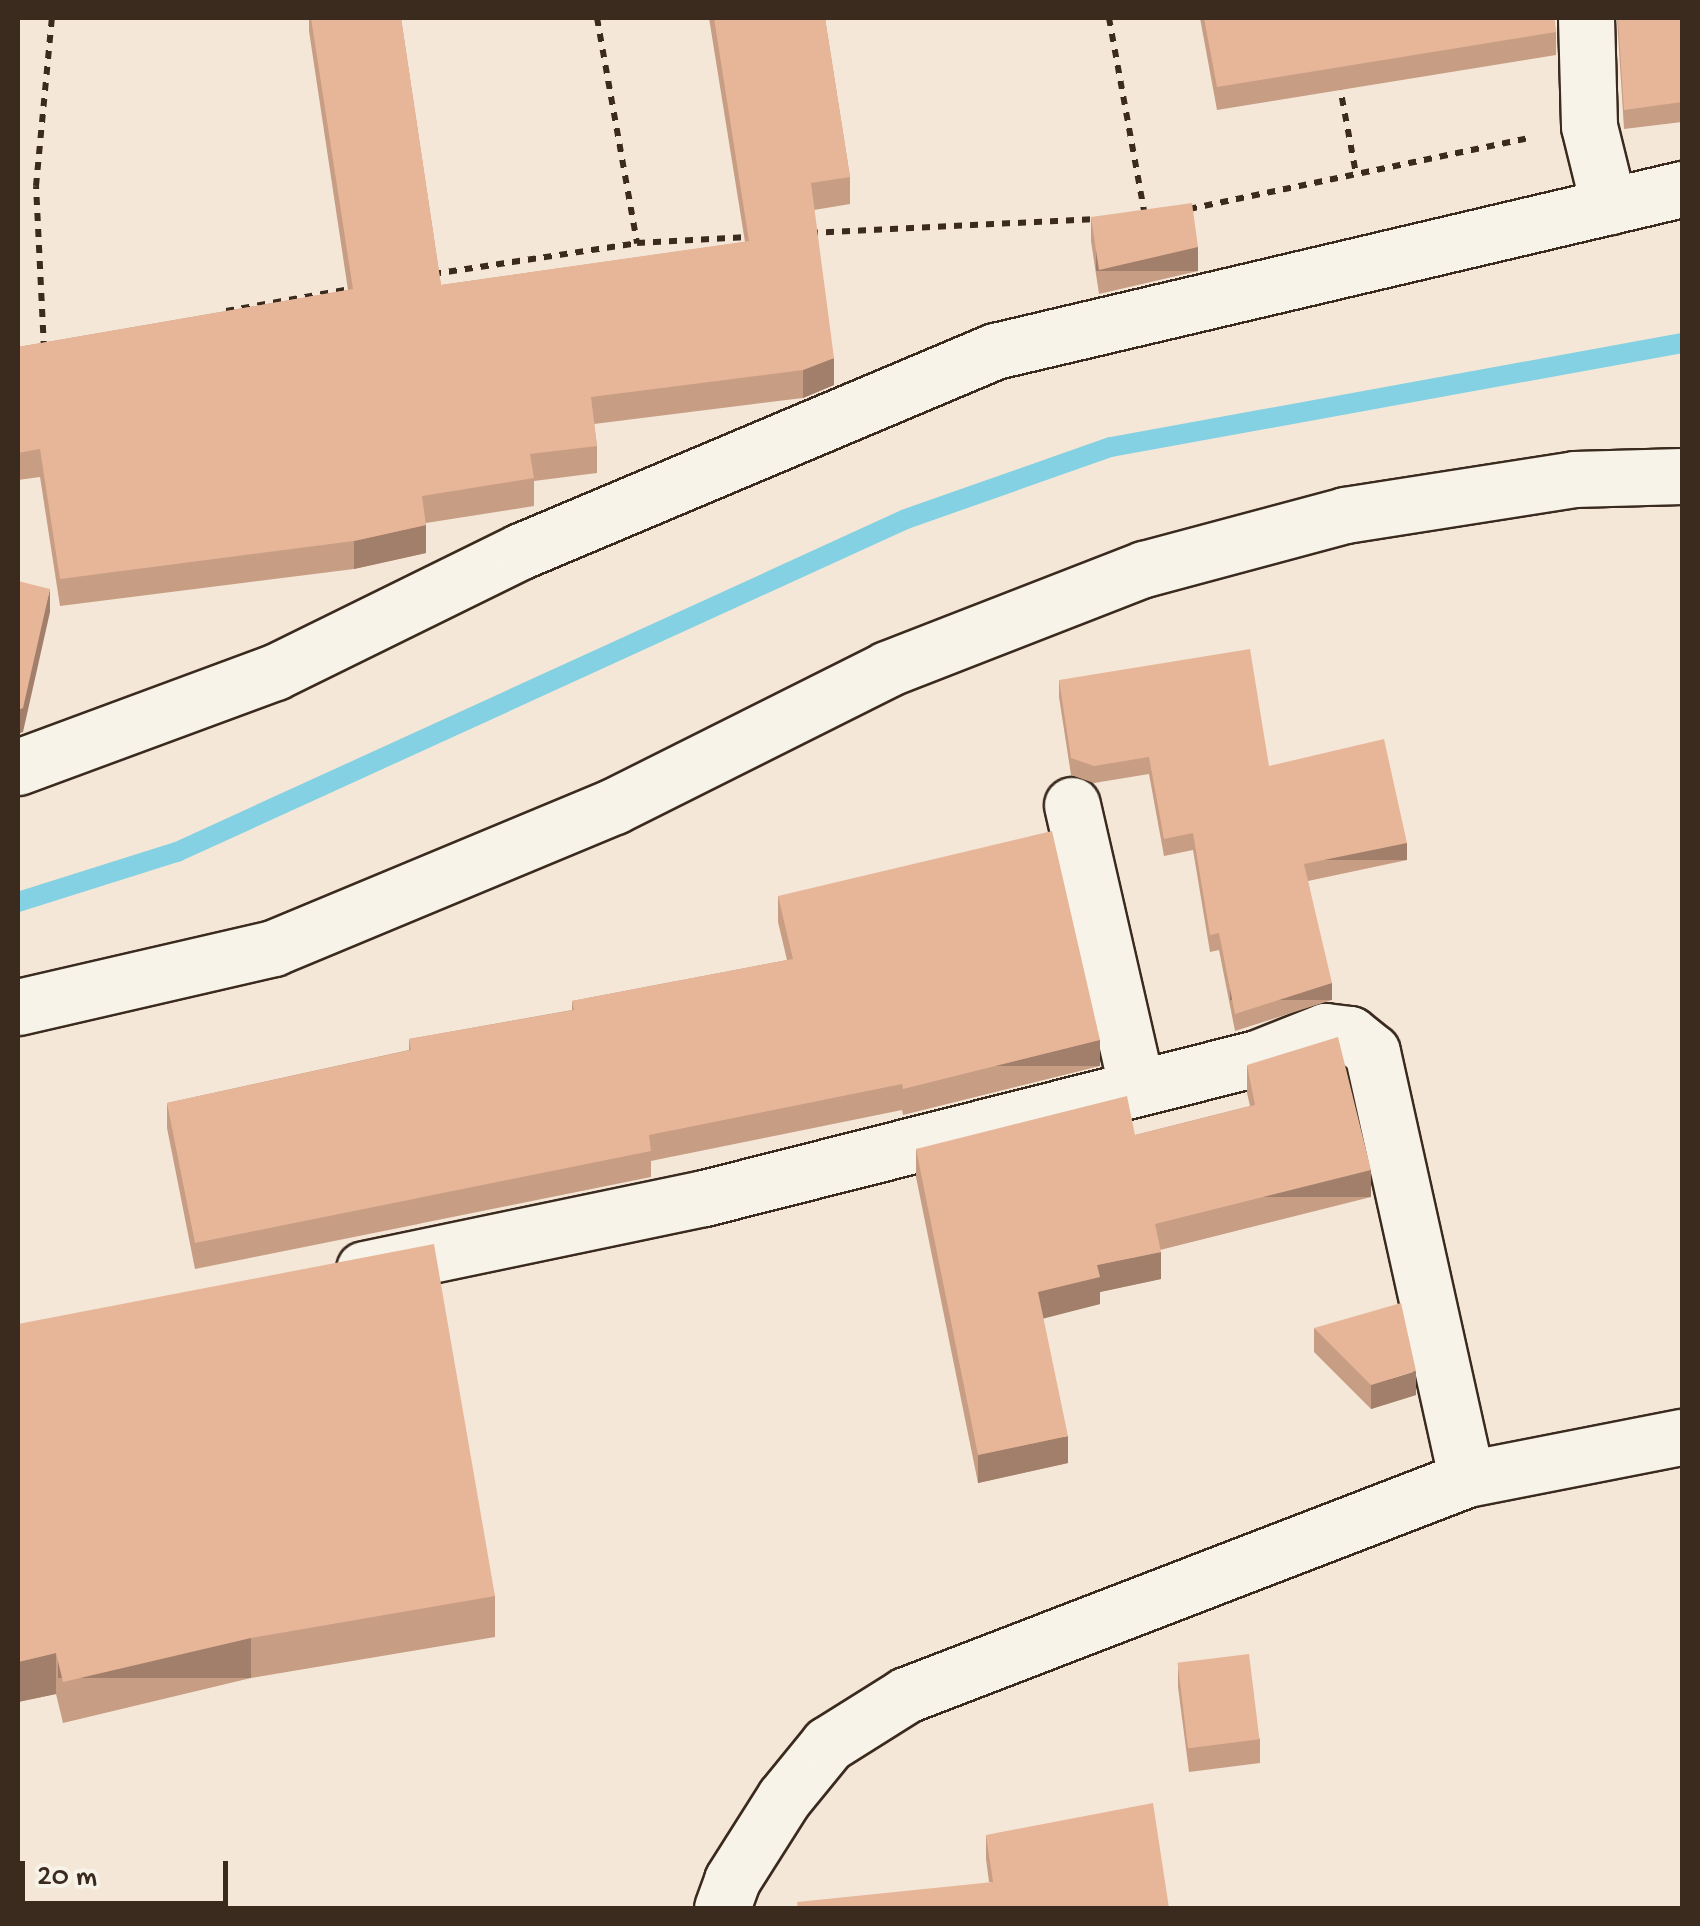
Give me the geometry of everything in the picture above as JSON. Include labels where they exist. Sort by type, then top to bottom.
[{"type":"street","points":[[1586,18],[1589,126],[1609,207]]},
{"type":"street","points":[[18,767],[275,672],[521,550],[995,351],[1682,189]]},
{"type":"street","points":[[18,1007],[273,948],[614,806],[886,669],[1144,569],[1345,516],[1574,479],[1682,476]]},
{"type":"street","points":[[1072,805],[1137,1088]]},
{"type":"street","points":[[321,1278],[704,1198],[1257,1058],[1326,1031],[1350,1034],[1372,1052],[1467,1480]]},
{"type":"street","points":[[722,1908],[732,1880],[784,1798],[828,1744],[906,1695],[1467,1480],[1682,1437]]},
{"type":"path","points":[[44,350],[36,186],[52,18]]},
{"type":"path","points":[[597,18],[637,243]]},
{"type":"path","points":[[1109,18],[1146,217]]},
{"type":"path","points":[[1338,76],[1356,174]]},
{"type":"path","points":[[1184,210],[1589,126]]},
{"type":"path","points":[[1127,218],[1165,213]]},
{"type":"path","points":[[792,234],[1108,219]]},
{"type":"path","points":[[414,278],[637,243],[754,236]]},
{"type":"path","points":[[218,313],[360,287]]},
{"type":"path","points":[[31,354],[61,346]]},
{"type":"building","points":[[311,18],[401,18],[441,285],[749,241],[714,18],[825,18],[850,177],[811,183],[834,358],[803,370],[591,397],[597,446],[530,454],[534,478],[422,496],[426,525],[354,541],[60,579],[40,449],[18,453],[18,347],[353,289]]},
{"type":"building","points":[[1204,18],[1554,18],[1556,32],[1217,87]]},
{"type":"building","points":[[1618,18],[1682,18],[1682,102],[1624,110]]},
{"type":"building","points":[[1192,203],[1198,247],[1099,270],[1091,217]]},
{"type":"building","points":[[18,581],[50,589],[23,708],[18,710]]},
{"type":"building","points":[[1250,649],[1269,766],[1384,739],[1407,843],[1304,864],[1332,983],[1235,1014],[1219,933],[1210,935],[1193,833],[1164,839],[1149,757],[1094,766],[1071,758],[1059,680]]},
{"type":"building","points":[[1052,831],[1100,1040],[903,1089],[902,1084],[649,1135],[651,1151],[195,1243],[167,1103],[411,1050],[409,1039],[574,1010],[572,1001],[793,959],[778,896]]},
{"type":"building","points":[[1338,1037],[1371,1170],[1155,1224],[1161,1252],[1097,1265],[1100,1277],[1038,1292],[1068,1436],[978,1455],[916,1149],[1127,1096],[1135,1135],[1255,1105],[1247,1065]]},
{"type":"building","points":[[434,1244],[495,1596],[251,1638],[63,1682],[56,1653],[18,1662],[18,1324]]},
{"type":"building","points":[[1401,1303],[1416,1371],[1371,1385],[1314,1328]]},
{"type":"building","points":[[1249,1654],[1259,1739],[1188,1748],[1178,1663]]},
{"type":"building","points":[[1153,1803],[1169,1908],[798,1908],[797,1902],[993,1882],[986,1835]]},
{"type":"waterway","points":[[18,902],[177,852],[906,519],[1111,447],[1682,343]]}]
